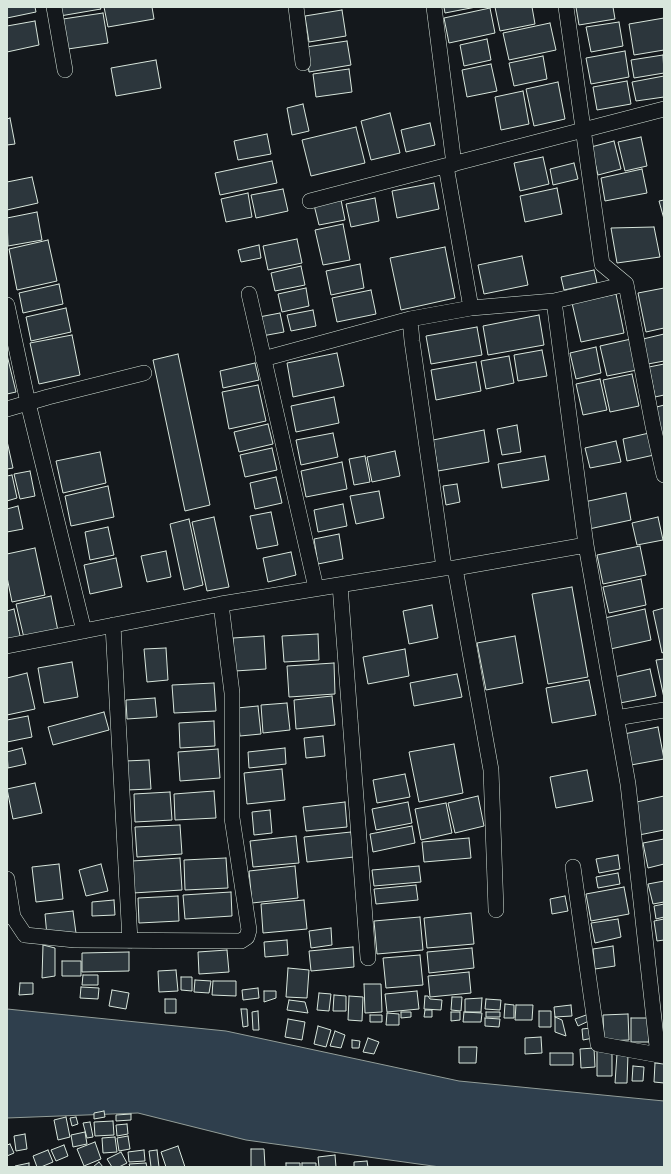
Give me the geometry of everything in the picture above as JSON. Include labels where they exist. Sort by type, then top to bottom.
[{"type":"street","points":[[54,7],[66,70]]},
{"type":"street","points":[[296,7],[303,63]]},
{"type":"street","points":[[434,7],[450,165],[471,308]]},
{"type":"street","points":[[566,7],[602,264],[626,284],[653,426],[664,475]]},
{"type":"street","points":[[310,201],[664,109]]},
{"type":"street","points":[[264,359],[410,319],[471,308],[554,301],[626,284]]},
{"type":"street","points":[[249,294],[316,588]]},
{"type":"street","points":[[554,301],[586,545],[628,784],[661,1056],[598,1044],[574,867]]},
{"type":"street","points":[[7,305],[28,403],[84,631]]},
{"type":"street","points":[[410,319],[412,341],[450,568],[491,770],[496,910]]},
{"type":"street","points":[[7,409],[144,373]]},
{"type":"street","points":[[7,646],[221,604],[586,545]]},
{"type":"street","points":[[340,585],[368,958]]},
{"type":"street","points":[[7,879],[10,916],[25,934],[75,940],[130,941],[242,941],[247,937],[249,930],[232,818],[232,694],[221,604]]},
{"type":"street","points":[[113,625],[130,941]]},
{"type":"street","points":[[616,718],[664,710]]},
{"type":"water","points":[[7,1009],[226,1031],[459,1081],[664,1101],[664,1167],[440,1167],[246,1140],[138,1113],[7,1118]]},
{"type":"building","points":[[7,7],[35,7],[36,12],[7,18]]},
{"type":"building","points":[[59,7],[100,7],[101,9],[60,16]]},
{"type":"building","points":[[104,7],[152,7],[154,19],[108,27]]},
{"type":"building","points":[[444,7],[476,7],[445,13]]},
{"type":"building","points":[[495,7],[532,7],[535,24],[500,31]]},
{"type":"building","points":[[576,7],[613,7],[615,19],[579,25]]},
{"type":"building","points":[[490,8],[495,33],[449,43],[444,18]]},
{"type":"building","points":[[342,10],[346,36],[309,42],[305,16]]},
{"type":"building","points":[[103,13],[108,43],[68,49],[63,19]]},
{"type":"building","points":[[664,18],[664,50],[634,55],[629,24]]},
{"type":"building","points":[[35,21],[39,45],[7,52],[7,26]]},
{"type":"building","points":[[619,22],[623,46],[591,52],[586,27]]},
{"type":"building","points":[[550,23],[556,50],[509,60],[503,33]]},
{"type":"building","points":[[487,39],[491,60],[464,66],[460,45]]},
{"type":"building","points":[[347,41],[351,65],[309,72],[306,47]]},
{"type":"building","points":[[625,51],[629,77],[591,84],[586,58]]},
{"type":"building","points":[[663,55],[664,73],[634,78],[631,60]]},
{"type":"building","points":[[543,56],[547,79],[514,86],[509,63]]},
{"type":"building","points":[[156,60],[161,88],[116,96],[111,68]]},
{"type":"building","points":[[491,64],[497,91],[467,97],[462,70]]},
{"type":"building","points":[[349,69],[352,92],[316,97],[313,74]]},
{"type":"building","points":[[664,76],[664,97],[636,101],[632,82]]},
{"type":"building","points":[[627,81],[631,104],[597,110],[593,87]]},
{"type":"building","points":[[558,82],[565,119],[534,126],[526,89]]},
{"type":"building","points":[[523,91],[529,124],[501,130],[495,97]]},
{"type":"building","points":[[303,104],[309,131],[292,135],[287,108]]},
{"type":"building","points":[[390,113],[400,153],[371,160],[361,121]]},
{"type":"building","points":[[10,118],[15,144],[7,145],[7,119]]},
{"type":"building","points":[[430,123],[435,145],[406,152],[401,130]]},
{"type":"building","points":[[356,127],[365,163],[311,176],[302,140]]},
{"type":"building","points":[[267,134],[271,154],[238,160],[234,141]]},
{"type":"building","points":[[641,137],[647,166],[625,171],[618,142]]},
{"type":"building","points":[[614,141],[621,169],[598,175],[591,147]]},
{"type":"building","points":[[543,157],[549,184],[520,191],[514,163]]},
{"type":"building","points":[[272,161],[277,183],[220,195],[215,173]]},
{"type":"building","points":[[574,163],[578,179],[553,185],[550,169]]},
{"type":"building","points":[[642,169],[647,193],[605,201],[601,178]]},
{"type":"building","points":[[32,177],[38,203],[7,210],[7,182]]},
{"type":"building","points":[[434,183],[439,209],[397,218],[392,191]]},
{"type":"building","points":[[557,188],[562,214],[525,222],[520,196]]},
{"type":"building","points":[[283,189],[288,211],[256,218],[251,195]]},
{"type":"building","points":[[248,193],[252,217],[226,222],[221,199]]},
{"type":"building","points":[[375,198],[379,221],[351,227],[346,204]]},
{"type":"building","points":[[341,200],[345,220],[319,225],[314,205]]},
{"type":"building","points":[[664,200],[664,219],[659,201]]},
{"type":"building","points":[[37,212],[42,240],[8,246],[7,218]]},
{"type":"building","points":[[343,224],[350,260],[323,265],[315,230]]},
{"type":"building","points":[[654,227],[660,257],[617,263],[611,228]]},
{"type":"building","points":[[297,239],[302,263],[268,270],[263,246]]},
{"type":"building","points":[[48,240],[57,281],[17,290],[9,249]]},
{"type":"building","points":[[259,245],[261,258],[241,262],[238,250]]},
{"type":"building","points":[[445,247],[455,298],[401,310],[390,258]]},
{"type":"building","points":[[522,256],[528,285],[484,294],[478,265]]},
{"type":"building","points":[[360,264],[364,288],[331,295],[326,271]]},
{"type":"building","points":[[301,266],[305,285],[275,291],[271,273]]},
{"type":"building","points":[[594,270],[597,283],[564,290],[561,277]]},
{"type":"building","points":[[59,284],[63,304],[23,313],[19,293]]},
{"type":"building","points":[[306,288],[309,306],[282,312],[278,294]]},
{"type":"building","points":[[664,288],[664,328],[646,332],[638,293]]},
{"type":"building","points":[[371,290],[376,314],[337,322],[332,298]]},
{"type":"building","points":[[616,294],[624,333],[581,342],[572,303]]},
{"type":"building","points":[[66,308],[71,332],[31,341],[26,317]]},
{"type":"building","points":[[313,310],[316,326],[291,331],[287,315]]},
{"type":"building","points":[[280,313],[284,332],[262,336],[259,317]]},
{"type":"building","points":[[539,315],[544,345],[488,355],[483,326]]},
{"type":"building","points":[[477,327],[482,355],[431,364],[426,336]]},
{"type":"building","points":[[664,334],[664,361],[648,364],[643,339]]},
{"type":"building","points":[[72,335],[80,375],[39,384],[30,343]]},
{"type":"building","points":[[631,339],[637,370],[607,376],[600,346]]},
{"type":"building","points":[[596,347],[601,373],[576,379],[570,353]]},
{"type":"building","points":[[542,350],[547,376],[518,381],[514,355]]},
{"type":"building","points":[[337,353],[344,386],[293,397],[287,363]]},
{"type":"building","points":[[178,354],[210,505],[185,511],[153,360]]},
{"type":"building","points":[[7,355],[16,392],[7,394]]},
{"type":"building","points":[[509,356],[514,383],[486,389],[481,361]]},
{"type":"building","points":[[476,362],[481,391],[436,400],[431,370]]},
{"type":"building","points":[[255,363],[259,380],[223,388],[220,371]]},
{"type":"building","points":[[664,364],[664,395],[655,397],[649,367]]},
{"type":"building","points":[[632,374],[639,406],[610,412],[603,380]]},
{"type":"building","points":[[600,379],[607,410],[583,415],[576,384]]},
{"type":"building","points":[[258,385],[266,421],[229,429],[222,392]]},
{"type":"building","points":[[334,397],[339,423],[296,432],[291,406]]},
{"type":"building","points":[[664,405],[664,447],[653,408]]},
{"type":"building","points":[[268,424],[273,444],[239,452],[234,432]]},
{"type":"building","points":[[517,425],[521,452],[502,455],[497,429]]},
{"type":"building","points":[[484,430],[489,462],[438,471],[433,440]]},
{"type":"building","points":[[333,433],[338,457],[301,465],[296,440]]},
{"type":"building","points":[[649,433],[654,455],[627,461],[623,439]]},
{"type":"building","points":[[7,441],[13,468],[7,469]]},
{"type":"building","points":[[616,441],[621,462],[590,468],[585,448]]},
{"type":"building","points":[[272,448],[277,470],[245,477],[240,455]]},
{"type":"building","points":[[395,451],[400,476],[372,482],[367,457]]},
{"type":"building","points":[[100,452],[106,483],[63,493],[56,461]]},
{"type":"building","points":[[365,456],[370,482],[354,485],[349,459]]},
{"type":"building","points":[[545,456],[549,480],[502,488],[498,464]]},
{"type":"building","points":[[342,462],[347,489],[306,497],[301,471]]},
{"type":"building","points":[[30,471],[35,496],[20,499],[14,474]]},
{"type":"building","points":[[12,475],[17,498],[7,501],[7,476]]},
{"type":"building","points":[[276,477],[282,503],[255,509],[250,483]]},
{"type":"building","points":[[457,484],[460,502],[446,505],[443,486]]},
{"type":"building","points":[[108,486],[114,517],[71,526],[65,496]]},
{"type":"building","points":[[379,491],[384,518],[356,524],[350,496]]},
{"type":"building","points":[[626,493],[631,520],[589,529],[584,502]]},
{"type":"building","points":[[343,504],[347,526],[318,532],[314,510]]},
{"type":"building","points":[[18,506],[23,529],[7,532],[7,509]]},
{"type":"building","points":[[271,512],[278,545],[257,549],[250,516]]},
{"type":"building","points":[[214,517],[229,587],[207,591],[192,522]]},
{"type":"building","points":[[658,517],[663,540],[637,545],[632,523]]},
{"type":"building","points":[[189,519],[203,585],[184,590],[170,524]]},
{"type":"building","points":[[108,527],[114,555],[90,560],[85,532]]},
{"type":"building","points":[[339,534],[343,559],[318,564],[314,539]]},
{"type":"building","points":[[640,546],[646,575],[603,584],[597,555]]},
{"type":"building","points":[[35,548],[45,595],[12,602],[7,577],[7,554]]},
{"type":"building","points":[[166,551],[171,577],[147,582],[141,556]]},
{"type":"building","points":[[291,552],[296,575],[268,582],[263,558]]},
{"type":"building","points":[[116,558],[122,587],[90,594],[84,565]]},
{"type":"building","points":[[641,579],[646,605],[609,613],[603,587]]},
{"type":"building","points":[[572,587],[588,677],[548,684],[532,594]]},
{"type":"building","points":[[51,596],[58,631],[24,638],[16,604]]},
{"type":"building","points":[[432,605],[438,638],[409,644],[403,611]]},
{"type":"building","points":[[664,608],[664,652],[662,653],[653,611]]},
{"type":"building","points":[[14,609],[21,640],[7,642],[7,611]]},
{"type":"building","points":[[645,609],[651,640],[606,650],[600,619]]},
{"type":"building","points":[[318,634],[319,660],[284,662],[282,636]]},
{"type":"building","points":[[264,636],[266,669],[235,671],[233,638]]},
{"type":"building","points":[[515,636],[523,683],[486,690],[477,643]]},
{"type":"building","points":[[166,648],[168,680],[147,682],[144,649]]},
{"type":"building","points":[[405,649],[409,676],[368,684],[363,657]]},
{"type":"building","points":[[664,659],[664,698],[656,660]]},
{"type":"building","points":[[72,662],[78,697],[44,703],[38,668]]},
{"type":"building","points":[[334,663],[335,694],[289,697],[287,666]]},
{"type":"building","points":[[650,669],[656,696],[620,703],[614,677]]},
{"type":"building","points":[[27,673],[35,709],[7,715],[7,678]]},
{"type":"building","points":[[457,674],[462,697],[414,706],[410,683]]},
{"type":"building","points":[[589,680],[596,715],[552,723],[546,688]]},
{"type":"building","points":[[214,683],[216,711],[174,713],[172,685]]},
{"type":"building","points":[[332,696],[335,725],[296,729],[294,700]]},
{"type":"building","points":[[155,698],[157,717],[127,719],[126,700]]},
{"type":"building","points":[[287,703],[290,730],[263,733],[261,705]]},
{"type":"building","points":[[258,706],[261,734],[240,736],[237,708]]},
{"type":"building","points":[[104,712],[109,730],[53,745],[48,727]]},
{"type":"building","points":[[28,716],[32,737],[7,742],[7,720]]},
{"type":"building","points":[[214,721],[215,746],[180,748],[179,723]]},
{"type":"building","points":[[658,727],[664,759],[631,765],[624,734]]},
{"type":"building","points":[[323,736],[325,756],[306,758],[304,738]]},
{"type":"building","points":[[454,744],[463,793],[419,802],[409,752]]},
{"type":"building","points":[[22,748],[26,764],[8,768],[7,752]]},
{"type":"building","points":[[285,748],[286,764],[249,768],[248,752]]},
{"type":"building","points":[[218,749],[220,778],[180,781],[178,752]]},
{"type":"building","points":[[149,760],[151,789],[127,790],[125,761]]},
{"type":"building","points":[[282,769],[285,800],[247,804],[244,773]]},
{"type":"building","points":[[587,770],[593,801],[556,808],[550,777]]},
{"type":"building","points":[[405,774],[410,797],[377,803],[373,780]]},
{"type":"building","points":[[35,783],[42,813],[13,819],[7,789]]},
{"type":"building","points":[[214,791],[216,818],[175,820],[174,794]]},
{"type":"building","points":[[170,792],[172,820],[135,822],[134,794]]},
{"type":"building","points":[[478,796],[484,826],[455,833],[448,803]]},
{"type":"building","points":[[664,796],[664,830],[639,835],[632,803]]},
{"type":"building","points":[[345,802],[347,827],[306,831],[303,807]]},
{"type":"building","points":[[408,802],[412,823],[376,830],[372,809]]},
{"type":"building","points":[[446,803],[452,833],[421,840],[415,809]]},
{"type":"building","points":[[270,810],[272,833],[254,835],[252,812]]},
{"type":"building","points":[[180,825],[182,854],[137,857],[135,827]]},
{"type":"building","points":[[412,826],[415,843],[373,852],[370,834]]},
{"type":"building","points":[[351,832],[354,857],[307,862],[304,837]]},
{"type":"building","points":[[296,836],[299,863],[253,867],[250,841]]},
{"type":"building","points":[[469,838],[471,858],[424,862],[422,842]]},
{"type":"building","points":[[664,839],[664,864],[648,868],[643,843]]},
{"type":"building","points":[[618,855],[620,869],[599,873],[596,859]]},
{"type":"building","points":[[180,858],[182,890],[133,893],[132,861]]},
{"type":"building","points":[[226,858],[228,888],[185,890],[184,860]]},
{"type":"building","points":[[59,864],[63,899],[36,902],[32,867]]},
{"type":"building","points":[[101,864],[108,891],[86,896],[79,870]]},
{"type":"building","points":[[295,866],[298,898],[252,903],[249,871]]},
{"type":"building","points":[[419,866],[421,882],[374,886],[372,870]]},
{"type":"building","points":[[618,873],[620,884],[598,888],[596,877]]},
{"type":"building","points":[[664,881],[664,902],[653,904],[648,884]]},
{"type":"building","points":[[416,885],[418,900],[376,904],[374,889]]},
{"type":"building","points":[[624,887],[629,914],[591,921],[586,894]]},
{"type":"building","points":[[231,892],[232,916],[185,919],[183,895]]},
{"type":"building","points":[[178,896],[179,921],[139,923],[138,898]]},
{"type":"building","points":[[565,896],[568,911],[552,914],[550,899]]},
{"type":"building","points":[[114,900],[115,915],[92,916],[92,902]]},
{"type":"building","points":[[304,900],[307,929],[263,933],[261,904]]},
{"type":"building","points":[[664,904],[664,917],[656,919],[654,906]]},
{"type":"building","points":[[73,911],[76,933],[47,936],[45,914]]},
{"type":"building","points":[[471,913],[474,944],[427,948],[424,918]]},
{"type":"building","points":[[420,917],[423,950],[377,954],[374,921]]},
{"type":"building","points":[[618,919],[621,937],[595,943],[591,923]]},
{"type":"building","points":[[664,919],[664,940],[657,941],[654,921]]},
{"type":"building","points":[[331,928],[332,945],[311,948],[309,931]]},
{"type":"building","points":[[287,940],[288,955],[265,957],[264,942]]},
{"type":"building","points":[[43,945],[55,948],[55,976],[42,978]]},
{"type":"building","points":[[613,946],[615,966],[595,969],[593,949]]},
{"type":"building","points":[[353,947],[354,967],[311,971],[309,951]]},
{"type":"building","points":[[472,948],[474,968],[429,973],[427,952]]},
{"type":"building","points":[[227,950],[229,972],[199,974],[198,952]]},
{"type":"building","points":[[129,952],[129,971],[82,972],[82,953]]},
{"type":"building","points":[[420,955],[423,985],[386,988],[383,958]]},
{"type":"building","points":[[62,961],[81,961],[81,976],[62,976]]},
{"type":"building","points":[[288,968],[309,970],[307,998],[286,997]]},
{"type":"building","points":[[176,970],[178,991],[159,992],[158,971]]},
{"type":"building","points":[[469,972],[471,993],[430,997],[428,976]]},
{"type":"building","points":[[83,975],[98,975],[98,985],[82,985]]},
{"type":"building","points":[[181,977],[192,977],[192,991],[181,990]]},
{"type":"building","points":[[195,980],[211,981],[209,993],[194,992]]},
{"type":"building","points":[[213,981],[236,981],[236,996],[212,995]]},
{"type":"building","points":[[20,983],[33,983],[33,994],[19,995]]},
{"type":"building","points":[[364,984],[381,984],[382,1012],[365,1013]]},
{"type":"building","points":[[81,987],[99,988],[98,999],[80,998]]},
{"type":"building","points":[[258,988],[259,998],[243,1000],[242,990]]},
{"type":"building","points":[[112,990],[129,993],[126,1009],[109,1006]]},
{"type":"building","points":[[264,991],[276,991],[276,998],[264,1002]]},
{"type":"building","points":[[417,991],[419,1009],[387,1012],[385,994]]},
{"type":"building","points":[[319,993],[331,994],[329,1011],[317,1010]]},
{"type":"building","points":[[334,995],[346,996],[346,1011],[333,1011]]},
{"type":"building","points":[[349,996],[363,997],[362,1021],[348,1020]]},
{"type":"building","points":[[425,996],[428,996],[430,999],[442,1000],[441,1010],[424,1009]]},
{"type":"building","points":[[452,997],[462,997],[461,1011],[451,1010]]},
{"type":"building","points":[[482,998],[481,1012],[465,1012],[465,999]]},
{"type":"building","points":[[165,999],[176,999],[176,1013],[165,1013]]},
{"type":"building","points":[[486,999],[501,1000],[500,1010],[485,1009]]},
{"type":"building","points":[[289,1000],[305,1002],[308,1013],[287,1010]]},
{"type":"building","points":[[505,1004],[514,1005],[514,1018],[504,1018]]},
{"type":"building","points":[[516,1005],[533,1005],[532,1020],[515,1020]]},
{"type":"building","points":[[571,1005],[572,1016],[555,1017],[554,1007]]},
{"type":"building","points":[[241,1009],[247,1009],[248,1026],[243,1027]]},
{"type":"building","points":[[425,1010],[432,1010],[432,1017],[424,1017]]},
{"type":"building","points":[[258,1011],[259,1030],[253,1030],[252,1012]]},
{"type":"building","points":[[539,1011],[551,1011],[551,1027],[539,1027]]},
{"type":"building","points":[[401,1012],[411,1012],[411,1017],[401,1018]]},
{"type":"building","points":[[451,1012],[460,1012],[460,1020],[451,1021]]},
{"type":"building","points":[[464,1012],[482,1013],[481,1022],[463,1022]]},
{"type":"building","points":[[486,1012],[500,1012],[500,1017],[486,1017]]},
{"type":"building","points":[[387,1013],[399,1014],[399,1025],[386,1025]]},
{"type":"building","points":[[589,1014],[591,1020],[578,1026],[575,1019]]},
{"type":"building","points":[[628,1014],[629,1040],[604,1041],[603,1015]]},
{"type":"building","points":[[370,1015],[382,1015],[382,1022],[370,1022]]},
{"type":"building","points":[[555,1017],[562,1020],[566,1036],[555,1032]]},
{"type":"building","points":[[485,1018],[500,1019],[499,1027],[485,1026]]},
{"type":"building","points":[[631,1018],[648,1018],[649,1042],[631,1042]]},
{"type":"building","points":[[288,1019],[305,1022],[302,1040],[285,1037]]},
{"type":"building","points":[[318,1026],[331,1030],[326,1047],[314,1044]]},
{"type":"building","points":[[591,1028],[593,1038],[583,1040],[582,1029]]},
{"type":"building","points":[[335,1031],[345,1035],[341,1048],[330,1046]]},
{"type":"building","points":[[541,1037],[542,1053],[525,1054],[525,1038]]},
{"type":"building","points":[[368,1038],[379,1042],[374,1054],[363,1052]]},
{"type":"building","points":[[352,1040],[360,1041],[359,1048],[352,1048]]},
{"type":"building","points":[[459,1047],[477,1047],[476,1063],[459,1063]]},
{"type":"building","points":[[594,1048],[595,1067],[581,1068],[580,1049]]},
{"type":"building","points":[[612,1048],[612,1076],[597,1076],[597,1049]]},
{"type":"building","points":[[550,1053],[573,1053],[573,1065],[550,1065]]},
{"type":"building","points":[[617,1054],[628,1054],[627,1083],[615,1083]]},
{"type":"building","points":[[655,1063],[664,1064],[664,1083],[654,1082]]},
{"type":"building","points":[[633,1066],[644,1067],[643,1081],[632,1081]]},
{"type":"building","points":[[104,1111],[105,1117],[94,1119],[94,1113]]},
{"type":"building","points":[[131,1114],[131,1120],[116,1121],[116,1115]]},
{"type":"building","points":[[66,1117],[70,1137],[58,1140],[54,1120]]},
{"type":"building","points":[[76,1117],[78,1124],[72,1126],[70,1118]]},
{"type":"building","points":[[113,1121],[114,1135],[95,1136],[94,1122]]},
{"type":"building","points":[[90,1122],[93,1137],[87,1138],[83,1123]]},
{"type":"building","points":[[127,1124],[128,1134],[117,1136],[116,1125]]},
{"type":"building","points":[[85,1132],[87,1144],[73,1147],[71,1135]]},
{"type":"building","points":[[25,1134],[27,1149],[16,1151],[14,1136]]},
{"type":"building","points":[[128,1136],[130,1149],[119,1151],[117,1138]]},
{"type":"building","points":[[115,1137],[117,1152],[103,1153],[102,1138]]},
{"type":"building","points":[[95,1142],[101,1159],[84,1166],[77,1149]]},
{"type":"building","points":[[10,1144],[14,1153],[7,1156],[7,1145]]},
{"type":"building","points":[[64,1145],[68,1156],[56,1161],[51,1150]]},
{"type":"building","points":[[178,1146],[185,1167],[166,1167],[161,1152]]},
{"type":"building","points":[[251,1149],[264,1149],[265,1167],[251,1167]]},
{"type":"building","points":[[48,1150],[53,1162],[37,1167],[33,1156]]},
{"type":"building","points":[[144,1150],[145,1161],[129,1162],[128,1152]]},
{"type":"building","points":[[157,1150],[159,1167],[151,1167],[149,1151]]},
{"type":"building","points":[[121,1152],[127,1163],[119,1167],[112,1167],[107,1159]]},
{"type":"building","points":[[335,1155],[336,1167],[319,1167],[318,1157]]},
{"type":"building","points":[[367,1161],[368,1167],[354,1167],[354,1162]]},
{"type":"building","points":[[99,1162],[103,1167],[93,1167]]},
{"type":"building","points":[[29,1163],[29,1167],[15,1166]]},
{"type":"building","points":[[146,1163],[147,1167],[130,1167],[129,1164]]},
{"type":"building","points":[[286,1163],[300,1163],[300,1167],[286,1167]]},
{"type":"building","points":[[302,1163],[316,1163],[316,1167],[302,1167]]}]
